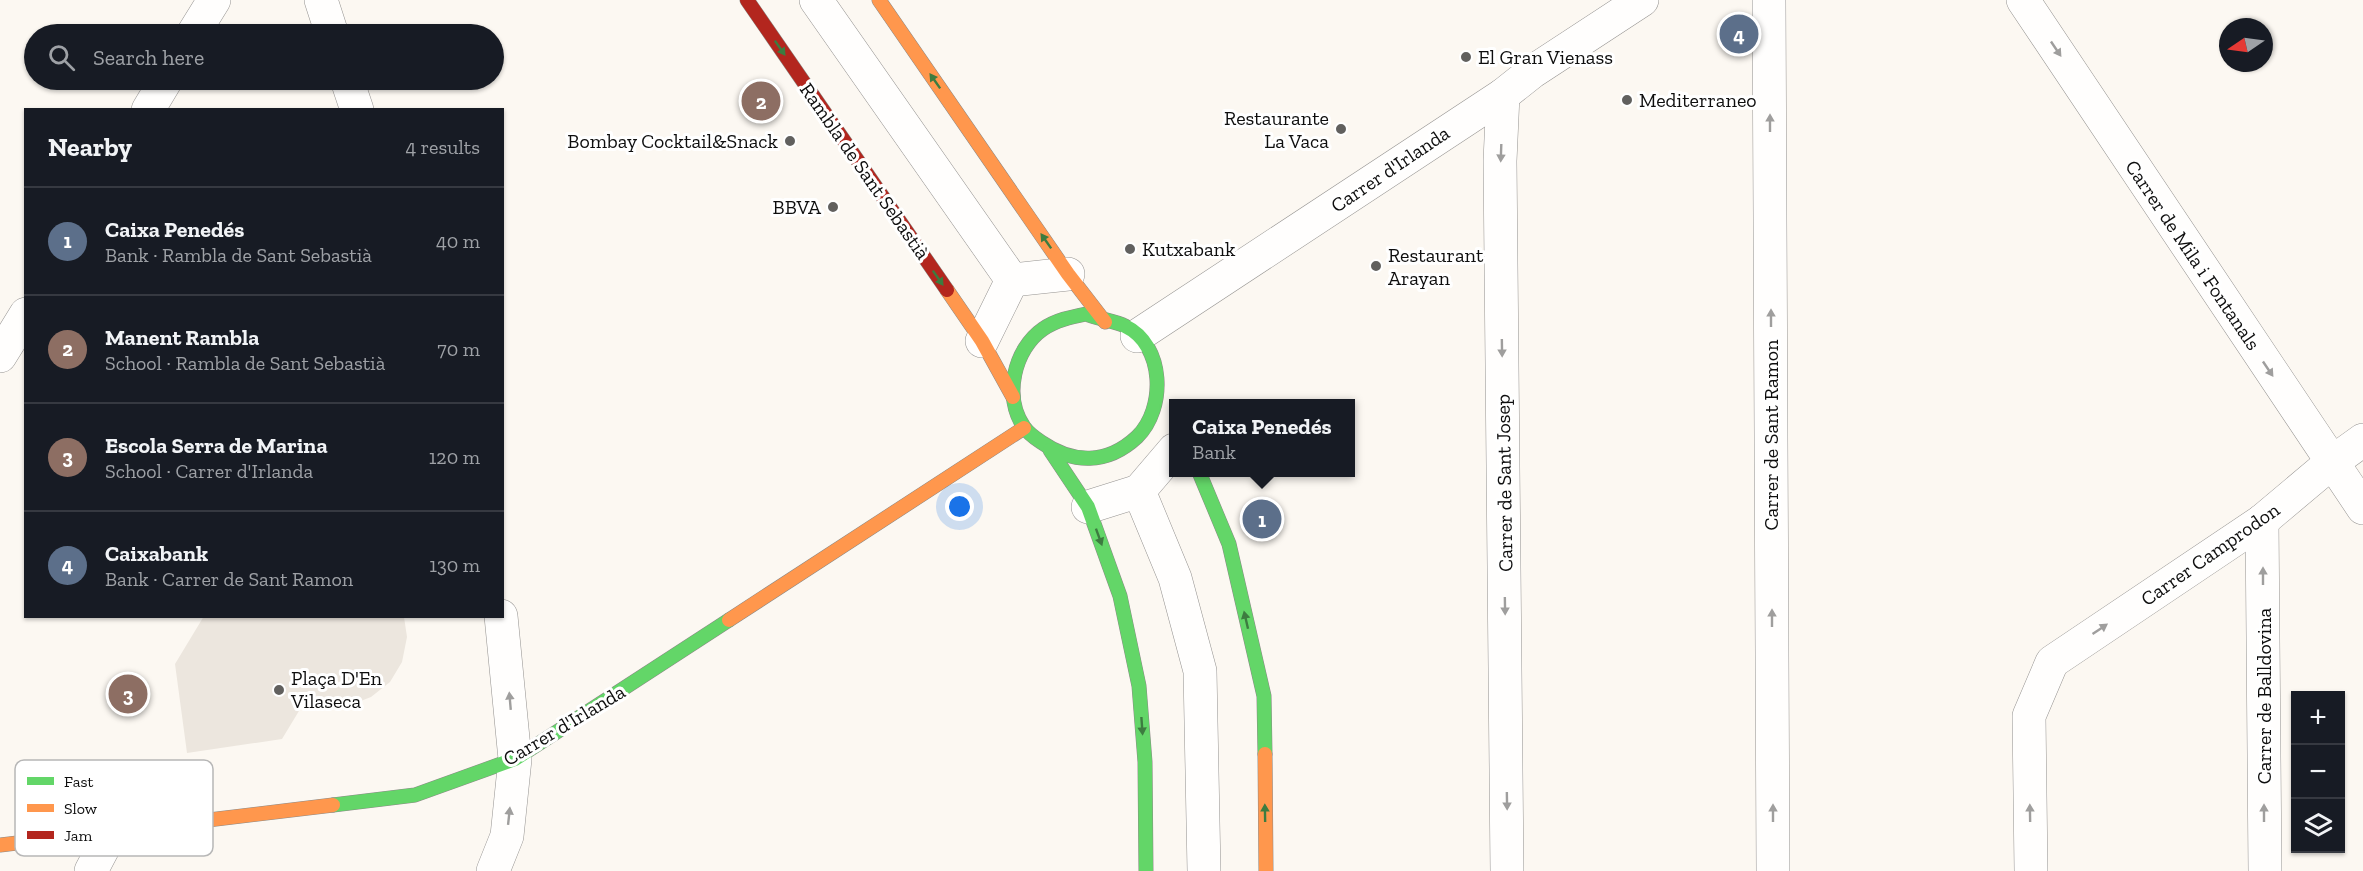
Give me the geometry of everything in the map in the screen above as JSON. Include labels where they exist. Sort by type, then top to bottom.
[{"type":"street","points":[[199,24],[214,0]]},
{"type":"street","points":[[321,0],[329,24]]},
{"type":"street","name":"Rambla de Sant Sebastià","points":[[747,0],[982,341],[1013,396]]},
{"type":"street","points":[[816,0],[1012,280]]},
{"type":"street","points":[[879,0],[1068,274],[1105,322]]},
{"type":"street","name":"Carrer d'Irlanda","points":[[1137,336],[1503,95],[1532,72],[1642,0]]},
{"type":"street","name":"Carrer de Sant Ramon","points":[[1769,0],[1773,871]]},
{"type":"street","name":"Carrer de Mila i Fontanals","points":[[2023,0],[2363,508]]},
{"type":"street","points":[[149,108],[160,90]]},
{"type":"street","points":[[350,90],[356,108]]},
{"type":"street","name":"Carrer de Sant Josep","points":[[1503,95],[1500,161],[1507,871]]},
{"type":"street","points":[[1012,280],[1068,274]]},
{"type":"street","points":[[982,341],[1012,280]]},
{"type":"street","points":[[1146,871],[1145,762],[1139,686],[1120,596],[1088,507],[1050,450],[1024,428],[1013,396],[1015,372],[1024,349],[1040,330],[1062,319],[1086,314],[1105,322],[1125,326],[1137,336],[1149,351],[1158,384],[1169,408]]},
{"type":"street","points":[[0,356],[24,317]]},
{"type":"street","points":[[1050,450],[1074,459],[1100,459],[1123,450],[1142,432],[1154,410],[1158,384]]},
{"type":"street","name":"Carrer d'Irlanda","points":[[213,821],[415,795],[515,759],[1024,428]]},
{"type":"street","name":"Carrer Camprodon","points":[[2031,871],[2029,716],[2052,662],[2262,521],[2331,463],[2363,440]]},
{"type":"street","points":[[1088,507],[1139,491],[1169,455]]},
{"type":"street","points":[[1201,477],[1229,544],[1264,696],[1266,871]]},
{"type":"street","points":[[1139,491],[1175,578],[1200,671],[1204,871]]},
{"type":"street","name":"Carrer de Balldovina","points":[[2262,521],[2265,871]]},
{"type":"street","points":[[494,871],[507,837],[515,759],[501,618]]},
{"type":"street","name":"Carrer d'Irlanda","points":[[0,845],[15,844]]},
{"type":"street","points":[[92,871],[100,856]]},
{"type":"shaded area","name":"Plaça D'En Vilaseca","points":[[203,618],[404,618],[407,637],[402,662],[390,682],[371,697],[348,706],[324,707],[305,701],[282,739],[187,753],[175,664]]},
{"type":"traffic: fast","points":[[1086,314],[1121,324],[1138,335],[1148,347],[1157,378],[1153,411],[1137,437],[1114,453],[1090,458],[1065,454],[1053,449],[1030,433],[1018,415],[1013,388],[1019,361],[1033,338],[1053,323],[1086,314]]},
{"type":"traffic: fast","points":[[1050,450],[1088,507],[1120,596],[1139,686],[1145,762],[1146,871]]},
{"type":"traffic: fast","points":[[1201,477],[1229,544],[1264,696],[1265,754]]},
{"type":"traffic: fast","points":[[333,805],[415,795],[515,759],[729,620]]},
{"type":"traffic: slow","points":[[879,0],[1068,274],[1105,322]]},
{"type":"traffic: slow","points":[[947,290],[982,341],[1013,397]]},
{"type":"traffic: slow","points":[[729,620],[1024,428]]},
{"type":"traffic: slow","points":[[1265,754],[1266,871]]},
{"type":"traffic: slow","points":[[213,819],[333,805]]},
{"type":"traffic: slow","points":[[0,845],[15,843]]},
{"type":"traffic: jam","points":[[747,0],[947,290]]},
{"type":"place","name":"Caixabank","points":[[1739,34]]},
{"type":"place","name":"El Gran Vienass","points":[[1466,57]]},
{"type":"place","name":"Mediterraneo","points":[[1627,100]]},
{"type":"place","name":"Manent Rambla","points":[[761,101]]},
{"type":"place","name":"Restaurante La Vaca","points":[[1341,129]]},
{"type":"place","name":"Bombay Cocktail&Snack","points":[[790,141]]},
{"type":"place","name":"BBVA","points":[[833,207]]},
{"type":"place","name":"Kutxabank","points":[[1130,249]]},
{"type":"place","name":"Restaurant Arayan","points":[[1376,266]]},
{"type":"place","name":"Caixa Penedés","points":[[1262,519]]},
{"type":"place","name":"Plaça D'En Vilaseca","points":[[279,690]]},
{"type":"place","name":"Escola Serra de Marina","points":[[128,694]]}]
